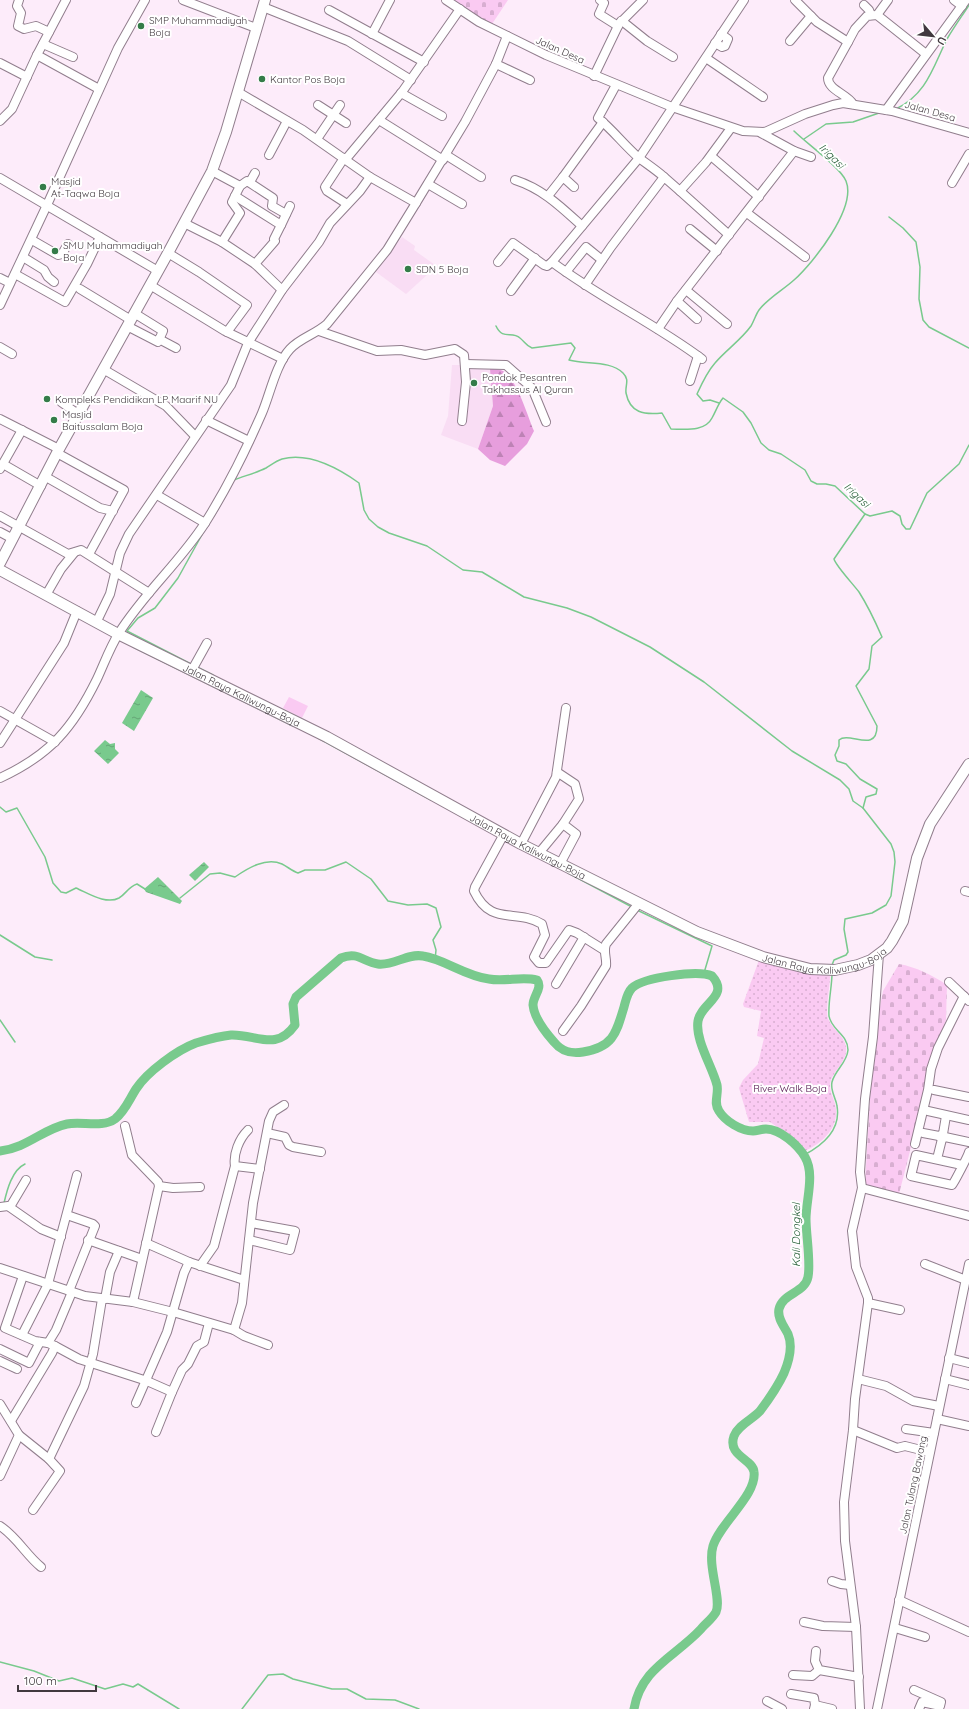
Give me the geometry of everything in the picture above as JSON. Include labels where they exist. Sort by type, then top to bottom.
[{"type":"main road","points":[[0,563],[78,414],[168,254],[212,171],[222,146],[264,3]]},
{"type":"main road","name":"Jalan Raya Kaliwungu-Boja","points":[[0,570],[118,634],[327,737],[503,837],[523,842],[562,862],[635,907],[728,945],[763,957],[810,969],[832,971],[858,965],[887,948],[899,931],[903,921],[922,844],[930,824],[969,764]]},
{"type":"street","points":[[19,0],[17,6],[21,13],[18,26],[24,29],[36,26],[49,32]]},
{"type":"street","points":[[0,121],[12,109],[37,55],[66,0]]},
{"type":"street","points":[[0,305],[32,240],[118,48],[145,0]]},
{"type":"street","points":[[183,0],[256,28]]},
{"type":"street","points":[[372,34],[390,0]]},
{"type":"street","name":"Jalan Desa","points":[[446,0],[479,22],[546,56],[672,107],[731,128],[761,133],[794,151],[811,157]]},
{"type":"street","points":[[594,76],[620,23],[642,0]]},
{"type":"street","points":[[795,0],[830,32],[848,42]]},
{"type":"street","points":[[853,104],[845,95],[832,86],[828,81],[828,78],[859,24],[874,15],[888,0]]},
{"type":"street","points":[[954,0],[964,3]]},
{"type":"street","points":[[603,1],[599,14],[620,23],[673,57]]},
{"type":"street","points":[[498,262],[513,243],[547,266],[552,262],[639,158],[706,58],[741,1]]},
{"type":"street","points":[[264,3],[348,40],[411,80]]},
{"type":"street","name":"Jalan Desa","points":[[889,110],[926,54],[964,3]]},
{"type":"street","points":[[864,5],[874,15],[926,54]]},
{"type":"street","points":[[347,204],[327,191],[325,187],[345,159],[411,80],[460,9]]},
{"type":"street","points":[[329,10],[424,62]]},
{"type":"street","points":[[790,41],[811,16]]},
{"type":"street","points":[[0,778],[33,761],[55,742],[68,727],[92,688],[118,634],[205,523],[249,441],[283,359],[298,342],[319,331],[327,324],[377,264],[444,158],[496,64],[507,36]]},
{"type":"street","points":[[43,44],[73,57]]},
{"type":"street","points":[[37,55],[99,89]]},
{"type":"street","points":[[706,58],[763,97]]},
{"type":"street","points":[[0,63],[27,77]]},
{"type":"street","points":[[496,64],[530,80]]},
{"type":"street","points":[[616,85],[598,117],[639,158],[664,177],[729,235]]},
{"type":"street","points":[[238,92],[316,139],[370,176],[416,203]]},
{"type":"street","points":[[401,93],[442,116]]},
{"type":"street","name":"Jalan Desa","points":[[761,133],[820,108],[833,105],[853,104],[889,110],[969,134]]},
{"type":"street","points":[[318,105],[346,123]]},
{"type":"street","points":[[316,139],[340,105]]},
{"type":"street","points":[[379,120],[444,158],[481,177]]},
{"type":"street","points":[[270,155],[287,121]]},
{"type":"street","points":[[548,196],[603,122]]},
{"type":"street","points":[[680,191],[711,156],[731,128]]},
{"type":"street","points":[[658,328],[677,301],[794,151]]},
{"type":"street","points":[[952,184],[969,154]]},
{"type":"street","points":[[711,156],[759,197]]},
{"type":"street","points":[[212,171],[240,186]]},
{"type":"street","points":[[250,182],[255,173]]},
{"type":"street","points":[[96,621],[110,594],[120,553],[127,539],[234,379],[248,343],[282,290],[320,242],[330,223],[360,191],[370,176]]},
{"type":"street","points":[[563,177],[574,186]]},
{"type":"street","points":[[585,285],[664,177]]},
{"type":"street","points":[[0,178],[158,271]]},
{"type":"street","points":[[515,180],[533,187],[548,196],[582,226]]},
{"type":"street","points":[[222,242],[240,213],[231,203],[240,186],[247,181],[273,198],[271,206],[286,214]]},
{"type":"street","points":[[428,184],[462,204]]},
{"type":"street","points":[[235,196],[281,225]]},
{"type":"street","points":[[255,264],[275,241],[274,239],[290,206]]},
{"type":"street","points":[[747,213],[805,257]]},
{"type":"street","points":[[184,223],[222,242],[255,264],[282,290]]},
{"type":"street","points":[[690,229],[717,251]]},
{"type":"street","points":[[15,274],[65,302],[87,264],[100,237]]},
{"type":"street","points":[[32,240],[58,255],[62,254],[68,244]]},
{"type":"street","points":[[566,272],[586,247],[602,260]]},
{"type":"street","points":[[168,254],[199,272],[247,305],[227,332]]},
{"type":"street","points":[[23,257],[44,270],[47,277],[54,282]]},
{"type":"street","points":[[511,291],[535,258]]},
{"type":"street","points":[[552,262],[585,285],[658,328],[700,357],[690,381]]},
{"type":"street","points":[[0,278],[10,283]]},
{"type":"street","points":[[150,284],[227,332],[283,359]]},
{"type":"street","points":[[80,289],[131,320],[157,343],[163,331],[131,320]]},
{"type":"street","points":[[686,290],[727,324]]},
{"type":"street","points":[[677,301],[697,319]]},
{"type":"street","points":[[319,331],[377,351],[401,350],[425,355],[455,349],[464,355],[465,364],[466,382],[462,421]]},
{"type":"street","points":[[159,339],[176,348]]},
{"type":"street","points":[[0,347],[12,354]]},
{"type":"street","points":[[465,364],[506,364],[532,388],[546,422]]},
{"type":"street","points":[[103,369],[166,406],[195,436]]},
{"type":"street","points":[[61,402],[78,414]]},
{"type":"street","points":[[0,419],[22,430],[124,490],[89,554]]},
{"type":"street","points":[[206,420],[249,441]]},
{"type":"street","points":[[3,463],[22,430]]},
{"type":"street","points":[[0,450],[3,463]]},
{"type":"street","points":[[3,463],[100,508],[113,511]]},
{"type":"street","points":[[156,495],[205,523]]},
{"type":"street","points":[[0,516],[19,528],[68,554],[74,553]]},
{"type":"street","points":[[0,532],[13,539]]},
{"type":"street","points":[[46,595],[61,569],[79,549],[149,593]]},
{"type":"street","points":[[0,743],[64,643],[77,611]]},
{"type":"street","points":[[192,670],[207,643]]},
{"type":"street","points":[[523,842],[557,772],[566,708]]},
{"type":"street","points":[[0,711],[55,742]]},
{"type":"street","points":[[540,851],[563,824],[578,799],[578,789],[575,784],[557,772]]},
{"type":"street","points":[[562,862],[576,834],[563,824]]},
{"type":"street","points":[[503,837],[475,887],[474,890],[479,898],[497,914],[526,917],[542,924],[545,935],[534,957],[539,964],[546,963],[569,930],[572,930],[604,950],[607,960],[606,966],[581,1006],[563,1031]]},
{"type":"street","points":[[604,950],[610,938],[635,907]]},
{"type":"street","points":[[556,984],[584,937]]},
{"type":"street","points":[[860,1709],[856,1627],[845,1541],[844,1502],[868,1303],[868,1298],[856,1267],[852,1230],[862,1188],[860,1172],[865,1099],[873,1036],[879,954]]},
{"type":"street","points":[[915,1144],[928,1090],[931,1069],[938,1048],[966,998],[949,982]]},
{"type":"street","points":[[934,1090],[969,1097]]},
{"type":"street","points":[[234,1330],[242,1303],[251,1223],[271,1115],[284,1105]]},
{"type":"street","points":[[928,1112],[969,1120]]},
{"type":"street","points":[[937,1159],[946,1116]]},
{"type":"street","points":[[125,1126],[132,1155],[158,1182],[159,1186],[133,1302]]},
{"type":"street","points":[[200,1266],[214,1246],[235,1166],[235,1157],[239,1143],[243,1135],[248,1130]]},
{"type":"street","points":[[267,1133],[285,1137],[290,1146],[321,1152]]},
{"type":"street","points":[[923,1133],[969,1142]]},
{"type":"street","points":[[962,1165],[916,1155],[911,1176],[950,1185],[955,1182],[969,1152]]},
{"type":"street","points":[[235,1166],[260,1169]]},
{"type":"street","points":[[22,1335],[48,1284],[78,1176]]},
{"type":"street","points":[[26,1180],[4,1206],[41,1229],[61,1237]]},
{"type":"street","points":[[159,1186],[173,1188],[200,1187]]},
{"type":"street","points":[[862,1188],[969,1216]]},
{"type":"street","points":[[11,1422],[56,1330],[88,1240],[95,1226],[67,1215]]},
{"type":"street","points":[[249,1240],[290,1250],[295,1231],[251,1223]]},
{"type":"street","points":[[88,1240],[142,1259]]},
{"type":"street","points":[[146,1243],[189,1262],[244,1280]]},
{"type":"street","points":[[49,1459],[84,1386],[91,1363],[103,1299],[110,1272],[118,1251]]},
{"type":"street","points":[[136,1403],[147,1381],[167,1332],[189,1262]]},
{"type":"street","points":[[925,1264],[966,1280]]},
{"type":"street","name":"Jalan Tulang Bawang","points":[[877,1709],[895,1628],[899,1600],[929,1452],[969,1266]]},
{"type":"street","points":[[0,1268],[70,1291],[103,1299],[133,1302],[173,1312],[234,1330],[244,1336],[268,1345]]},
{"type":"street","points":[[23,1276],[5,1326],[6,1330],[48,1344],[91,1363],[147,1381],[172,1392]]},
{"type":"street","points":[[868,1303],[900,1310]]},
{"type":"street","points":[[156,1432],[182,1370],[188,1364],[197,1346],[204,1342],[209,1323]]},
{"type":"street","points":[[0,1349],[29,1363],[48,1344]]},
{"type":"street","points":[[949,1358],[969,1363]]},
{"type":"street","points":[[0,1361],[16,1368]]},
{"type":"street","points":[[858,1379],[886,1386],[913,1400],[939,1406]]},
{"type":"street","points":[[945,1379],[969,1385]]},
{"type":"street","points":[[0,1404],[19,1434],[49,1459],[60,1471],[33,1510]]},
{"type":"street","points":[[937,1419],[969,1426]]},
{"type":"street","points":[[906,1429],[934,1433]]},
{"type":"street","points":[[853,1430],[897,1448],[905,1446],[929,1452]]},
{"type":"street","points":[[0,1476],[19,1434]]},
{"type":"street","points":[[0,1526],[12,1535],[41,1567]]},
{"type":"street","points":[[832,1581],[850,1585]]},
{"type":"street","points":[[899,1600],[969,1632]]},
{"type":"street","points":[[804,1622],[823,1626],[856,1627]]},
{"type":"street","points":[[895,1628],[925,1637]]},
{"type":"street","points":[[816,1651],[815,1662],[818,1670]]},
{"type":"street","points":[[818,1670],[859,1677]]},
{"type":"street","points":[[793,1675],[812,1676],[818,1670]]},
{"type":"street","points":[[914,1690],[922,1702]]},
{"type":"street","points":[[791,1694],[814,1698],[814,1707],[832,1709]]},
{"type":"street","points":[[767,1701],[782,1709]]},
{"type":"shaded area","points":[[402,237],[415,246],[414,250],[435,265],[428,274],[406,294],[376,272]]},
{"type":"shaded area","points":[[452,365],[463,365],[468,369],[490,369],[493,406],[478,449],[441,435],[448,416]]},
{"type":"green space","points":[[451,0],[508,0],[492,24]]},
{"type":"green space","points":[[490,369],[498,369],[503,371],[513,382],[522,399],[534,431],[527,444],[505,466],[490,460],[478,449],[493,406]]},
{"type":"green space","points":[[289,697],[308,706],[302,718],[283,708]]},
{"type":"green space","name":"River Walk Boja","points":[[759,960],[830,976],[827,1015],[828,1019],[843,1039],[846,1052],[830,1083],[830,1089],[836,1112],[833,1126],[824,1138],[812,1148],[805,1151],[789,1135],[770,1122],[749,1122],[739,1088],[743,1080],[758,1064],[764,1038],[757,1036],[761,1011],[744,1007],[743,1004]]},
{"type":"green space","points":[[899,964],[924,972],[947,985],[946,1020],[931,1056],[920,1112],[899,1194],[865,1186],[865,1184],[871,1082],[878,1037],[878,1017],[883,991]]},
{"type":"water","points":[[141,690],[153,698],[134,731],[122,723]]},
{"type":"water","points":[[105,740],[110,744],[115,743],[115,749],[119,753],[108,764],[94,751]]},
{"type":"water","points":[[204,862],[209,867],[195,881],[189,875]]},
{"type":"water","points":[[158,877],[182,901],[180,904],[146,892],[144,889]]},
{"type":"waterway","name":"Irigasi","points":[[896,109],[907,103],[922,88],[928,79],[947,39],[969,5]]},
{"type":"waterway","name":"Irigasi","points":[[804,139],[826,124],[853,122],[879,113]]},
{"type":"waterway","name":"Irigasi","points":[[719,403],[710,400],[703,401],[697,394],[712,366],[747,331],[763,306],[794,280],[812,261],[831,234],[845,205],[848,192],[846,181],[843,176],[830,162],[794,131]]},
{"type":"waterway","name":"Irigasi","points":[[889,217],[903,228],[916,242],[920,267],[919,299],[923,320],[929,327],[969,348]]},
{"type":"waterway","name":"Irigasi","points":[[496,326],[502,333],[517,336],[532,348],[571,343],[575,348],[569,360],[605,364],[618,369],[626,378],[626,393],[628,400],[634,409],[649,414],[662,413],[671,429],[694,429],[705,426],[712,418],[723,398],[743,412],[751,423],[761,443],[769,450],[781,454],[805,470],[811,481],[817,484],[835,486],[865,514],[870,516],[892,511],[900,516],[902,524],[906,529],[910,529],[927,493],[959,464],[969,445]]},
{"type":"waterway","points":[[234,480],[262,470],[282,459],[292,457],[313,460],[333,467],[359,483],[364,510],[369,519],[378,527],[389,533],[427,546],[463,570],[482,572],[524,597],[567,608],[591,617],[650,647],[704,682],[792,751],[840,780],[849,789],[853,801],[863,808],[891,844],[895,862],[891,896],[886,905],[872,913],[845,919],[844,929],[848,952],[846,955],[834,960],[832,965]]},
{"type":"waterway","points":[[214,516],[226,495]]},
{"type":"waterway","points":[[863,808],[866,797],[876,794],[877,789],[860,779],[846,764],[837,761],[835,755],[839,746],[839,740],[844,738],[868,740],[872,739],[876,734],[877,726],[856,686],[869,669],[872,646],[882,637],[859,592],[834,559],[865,514]]},
{"type":"waterway","points":[[191,664],[127,631],[138,618],[155,608],[178,578],[204,531]]},
{"type":"waterway","points":[[133,647],[293,726]]},
{"type":"waterway","points":[[197,667],[213,675]]},
{"type":"waterway","points":[[318,738],[431,800]]},
{"type":"waterway","points":[[0,807],[6,812],[17,808],[45,857],[53,883],[61,892],[66,893],[76,888],[97,898],[114,900],[124,895],[131,887],[137,884],[145,889]]},
{"type":"waterway","points":[[180,898],[210,874],[220,873],[235,877],[257,864],[270,862],[282,864],[298,873],[305,870],[325,870],[346,862],[371,879],[388,901],[408,905],[427,904],[436,908],[441,927],[433,940],[436,950],[435,960]]},
{"type":"waterway","points":[[568,873],[632,907]]},
{"type":"waterway","points":[[637,910],[712,946],[704,973]]},
{"type":"waterway","points":[[0,935],[35,957],[52,960]]},
{"type":"waterway","name":"Kali Dongkel","points":[[0,1151],[18,1146],[58,1126],[73,1123],[98,1124],[110,1122],[122,1112],[136,1089],[147,1076],[163,1062],[188,1046],[218,1037],[231,1035],[240,1035],[265,1040],[280,1038],[288,1033],[295,1025],[293,1004],[296,997],[341,958],[347,956],[356,956],[378,964],[390,963],[411,956],[423,956],[439,960],[472,975],[480,977],[495,980],[537,980],[539,986],[533,1005],[538,1020],[544,1030],[560,1048],[567,1052],[575,1053],[601,1047],[612,1038],[629,992],[638,984],[659,978],[684,974],[705,974],[712,976],[717,983],[718,989],[713,999],[700,1015],[698,1028],[701,1045],[717,1085],[716,1105],[722,1115],[734,1125],[748,1131],[764,1129],[777,1132],[788,1138],[805,1157],[808,1164],[810,1179],[806,1212],[809,1271],[808,1277],[803,1286],[789,1296],[781,1304],[779,1309],[780,1319],[788,1334],[790,1343],[789,1359],[784,1373],[760,1411],[742,1425],[734,1436],[734,1448],[737,1453],[753,1468],[754,1472],[750,1490],[717,1537],[713,1546],[712,1563],[717,1599],[716,1612],[691,1639],[651,1673],[638,1695],[634,1709]]},
{"type":"waterway","points":[[804,1155],[824,1141],[833,1129],[836,1122],[838,1114],[832,1082],[846,1059],[848,1050],[843,1036],[830,1021],[829,1005],[832,973]]},
{"type":"waterway","points":[[0,1020],[15,1042]]},
{"type":"waterway","points":[[4,1203],[13,1176],[20,1167],[25,1164]]},
{"type":"waterway","points":[[0,1662],[34,1671],[59,1681],[72,1678],[105,1689],[123,1684],[133,1687],[138,1684],[179,1709]]},
{"type":"waterway","points":[[242,1709],[268,1675],[283,1674],[293,1679],[332,1689],[347,1689],[366,1699],[395,1700],[419,1709]]},
{"type":"place","name":"SMP Muhammadiyah Boja","points":[[141,26]]},
{"type":"place","name":"Kantor Pos Boja","points":[[262,79]]},
{"type":"place","name":"Masjid At-Taqwa Boja","points":[[43,187]]},
{"type":"place","name":"SMU Muhammadiyah Boja","points":[[55,251]]},
{"type":"place","name":"SDN 5 Boja","points":[[408,269]]},
{"type":"place","name":"Pondok Pesantren Takhassus Al Quran","points":[[474,383]]},
{"type":"place","name":"Kompleks Pendidikan LP Maarif NU","points":[[47,399]]},
{"type":"place","name":"Masjid Baitussalam Boja","points":[[54,420]]}]
